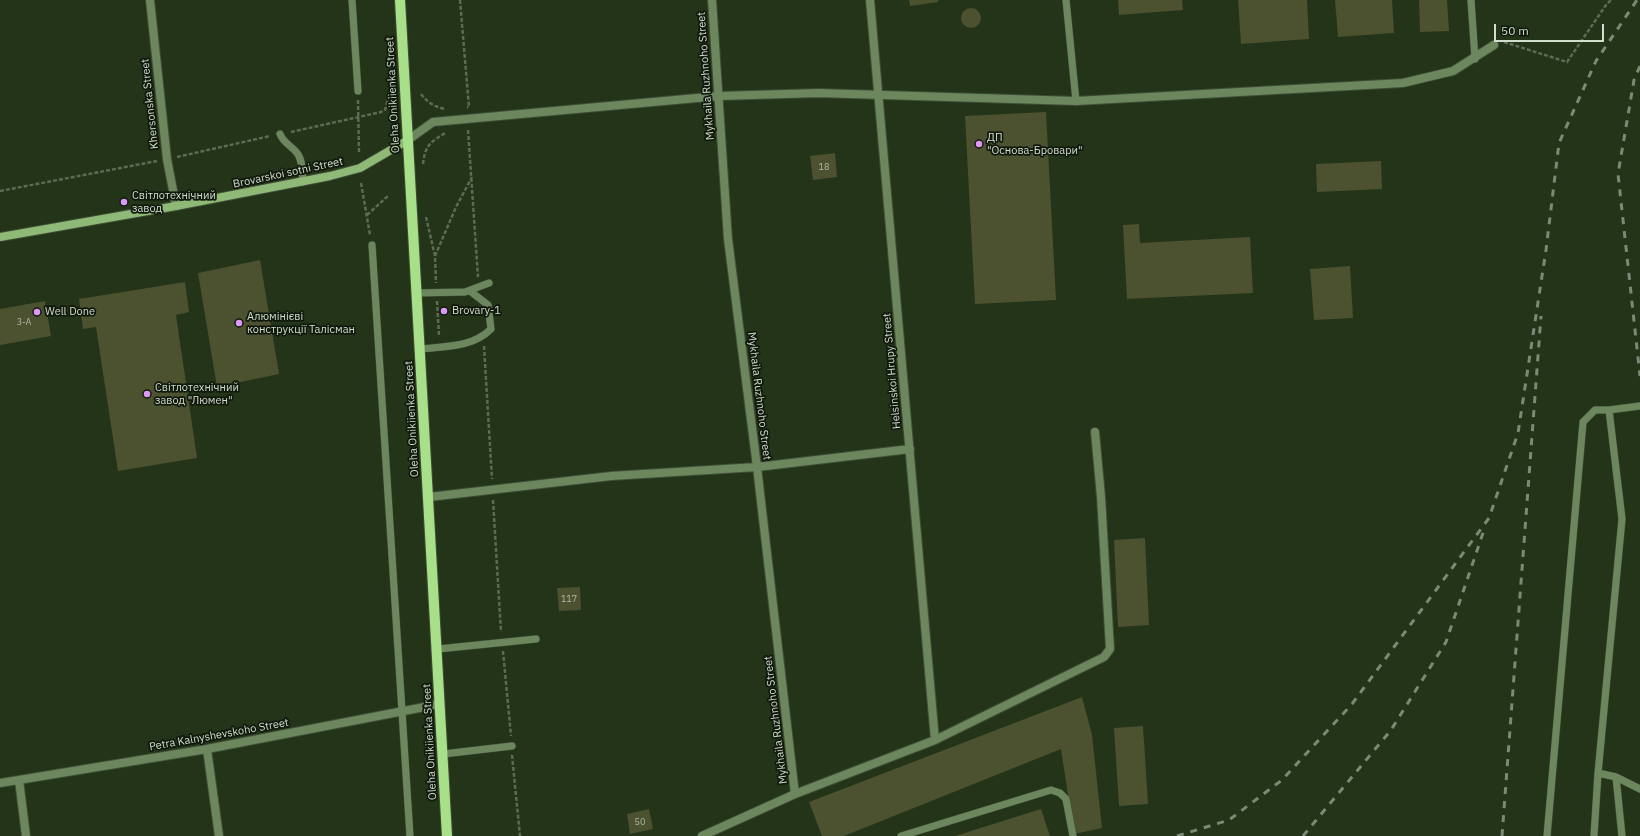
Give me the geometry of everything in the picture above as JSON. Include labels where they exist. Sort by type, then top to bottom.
[{"type":"main road","name":"Oleha Onikiienka Street","points":[[400,0],[438,649],[447,836]]},
{"type":"street","name":"Khersonska Street","points":[[150,0],[167,159],[176,206]]},
{"type":"street","name":"Mykhaila Ruzhnoho Street","points":[[712,0],[728,239],[757,467],[795,794]]},
{"type":"street","name":"Helsinskoi Hrupy Street","points":[[870,0],[880,95],[935,740]]},
{"type":"street","points":[[408,140],[433,122],[719,96],[820,93],[1076,101],[1403,83],[1453,71],[1494,45]]},
{"type":"street","name":"Brovarskoi sotni Street","points":[[0,237],[176,206],[330,176],[360,168],[408,140]]},
{"type":"street","points":[[702,836],[795,794],[935,740],[1104,657],[1110,649],[1101,497],[1094,432]]},
{"type":"street","points":[[429,498],[611,476],[757,467],[910,449]]},
{"type":"street","name":"Petra Kalnyshevskoho Street","points":[[0,783],[207,749],[440,704]]},
{"type":"street","points":[[207,749],[219,836]]},
{"type":"street","points":[[19,780],[26,836]]},
{"type":"lane","points":[[352,0],[358,91]]},
{"type":"lane","points":[[1066,0],[1076,101]]},
{"type":"lane","points":[[1471,0],[1475,58]]},
{"type":"lane","points":[[280,134],[283,142],[298,154],[301,162],[303,182]]},
{"type":"lane","points":[[372,245],[410,836]]},
{"type":"lane","points":[[417,293],[470,291],[489,283]]},
{"type":"lane","points":[[420,348],[463,344],[483,337],[491,329],[488,305],[470,291]]},
{"type":"lane","points":[[1547,836],[1583,422],[1595,410],[1609,410],[1640,406]]},
{"type":"lane","points":[[1594,836],[1598,774],[1622,519],[1609,410]]},
{"type":"lane","points":[[438,649],[536,639]]},
{"type":"lane","points":[[443,754],[512,746]]},
{"type":"lane","points":[[1598,774],[1616,777],[1640,789]]},
{"type":"lane","points":[[1616,777],[1622,836]]},
{"type":"lane","points":[[901,836],[1051,790],[1060,792],[1066,799],[1073,836]]},
{"type":"path","points":[[460,0],[469,107],[462,108]]},
{"type":"path","points":[[1494,45],[1502,41],[1567,62],[1606,4],[1611,0]]},
{"type":"path","points":[[358,91],[359,152]]},
{"type":"path","points":[[421,94],[426,102],[446,110]]},
{"type":"path","points":[[0,192],[167,159],[381,112],[385,110],[389,96]]},
{"type":"path","points":[[462,130],[469,130],[479,288]]},
{"type":"path","points":[[423,170],[426,149],[433,140],[446,132]]},
{"type":"path","points":[[435,256],[456,207],[472,177]]},
{"type":"path","points":[[361,183],[372,245]]},
{"type":"path","points":[[367,216],[389,195]]},
{"type":"path","points":[[426,214],[427,228],[435,256],[440,347]]},
{"type":"path","points":[[483,337],[502,643],[520,836]]},
{"type":"building","points":[[909,0],[938,0],[938,2],[910,6]]},
{"type":"building","points":[[1118,0],[1182,0],[1183,10],[1119,15]]},
{"type":"building","points":[[1238,0],[1307,0],[1309,39],[1241,44]]},
{"type":"building","points":[[1335,0],[1392,0],[1394,33],[1338,37]]},
{"type":"building","points":[[1419,0],[1447,0],[1449,31],[1420,32]]},
{"type":"building","points":[[971,8],[978,11],[981,18],[978,25],[971,28],[964,25],[961,18],[964,11]]},
{"type":"building","points":[[1046,112],[1056,300],[975,304],[965,116]]},
{"type":"building","points":[[835,153],[837,177],[813,180],[810,156]]},
{"type":"building","points":[[1381,161],[1382,189],[1317,192],[1316,164]]},
{"type":"building","points":[[1139,224],[1140,243],[1250,237],[1253,293],[1127,299],[1123,225]]},
{"type":"building","name":"Алюмінієві конструкції Талісман","points":[[260,260],[279,374],[217,387],[198,273]]},
{"type":"building","points":[[1350,266],[1353,318],[1314,320],[1310,269]]},
{"type":"building","name":"Світлотехнічний завод \"Люмен\"","points":[[185,282],[189,312],[176,315],[197,458],[118,471],[96,327],[83,329],[79,299]]},
{"type":"building","points":[[45,301],[51,336],[0,345],[0,309]]},
{"type":"building","points":[[1145,538],[1149,625],[1118,627],[1114,540]]},
{"type":"building","points":[[580,587],[581,610],[559,611],[557,588]]},
{"type":"building","points":[[1082,697],[1092,735],[1102,828],[1074,834],[1061,749],[844,836],[822,836],[809,802]]},
{"type":"building","points":[[1143,726],[1148,804],[1119,806],[1114,728]]},
{"type":"building","points":[[649,809],[653,829],[630,834],[627,814]]},
{"type":"building","points":[[1041,809],[1050,836],[955,836]]},
{"type":"railway","points":[[1177,836],[1229,820],[1282,780],[1352,704],[1489,518],[1518,433],[1546,250],[1559,143],[1596,61],[1637,0]]},
{"type":"railway","points":[[1640,66],[1634,80],[1618,174],[1640,376]]},
{"type":"railway","points":[[1502,836],[1541,316]]},
{"type":"railway","points":[[1303,836],[1391,730],[1446,642],[1485,527]]},
{"type":"place","name":"ДП \"Основа-Бровари\"","points":[[979,144]]},
{"type":"place","name":"Світлотехнічний завод","points":[[124,202]]},
{"type":"place","name":"Brovary-1","points":[[444,311]]},
{"type":"place","name":"Well Done","points":[[37,312]]},
{"type":"place","name":"Алюмінієві конструкції Талісман","points":[[239,323]]},
{"type":"place","name":"Світлотехнічний завод \"Люмен\"","points":[[147,394]]}]
